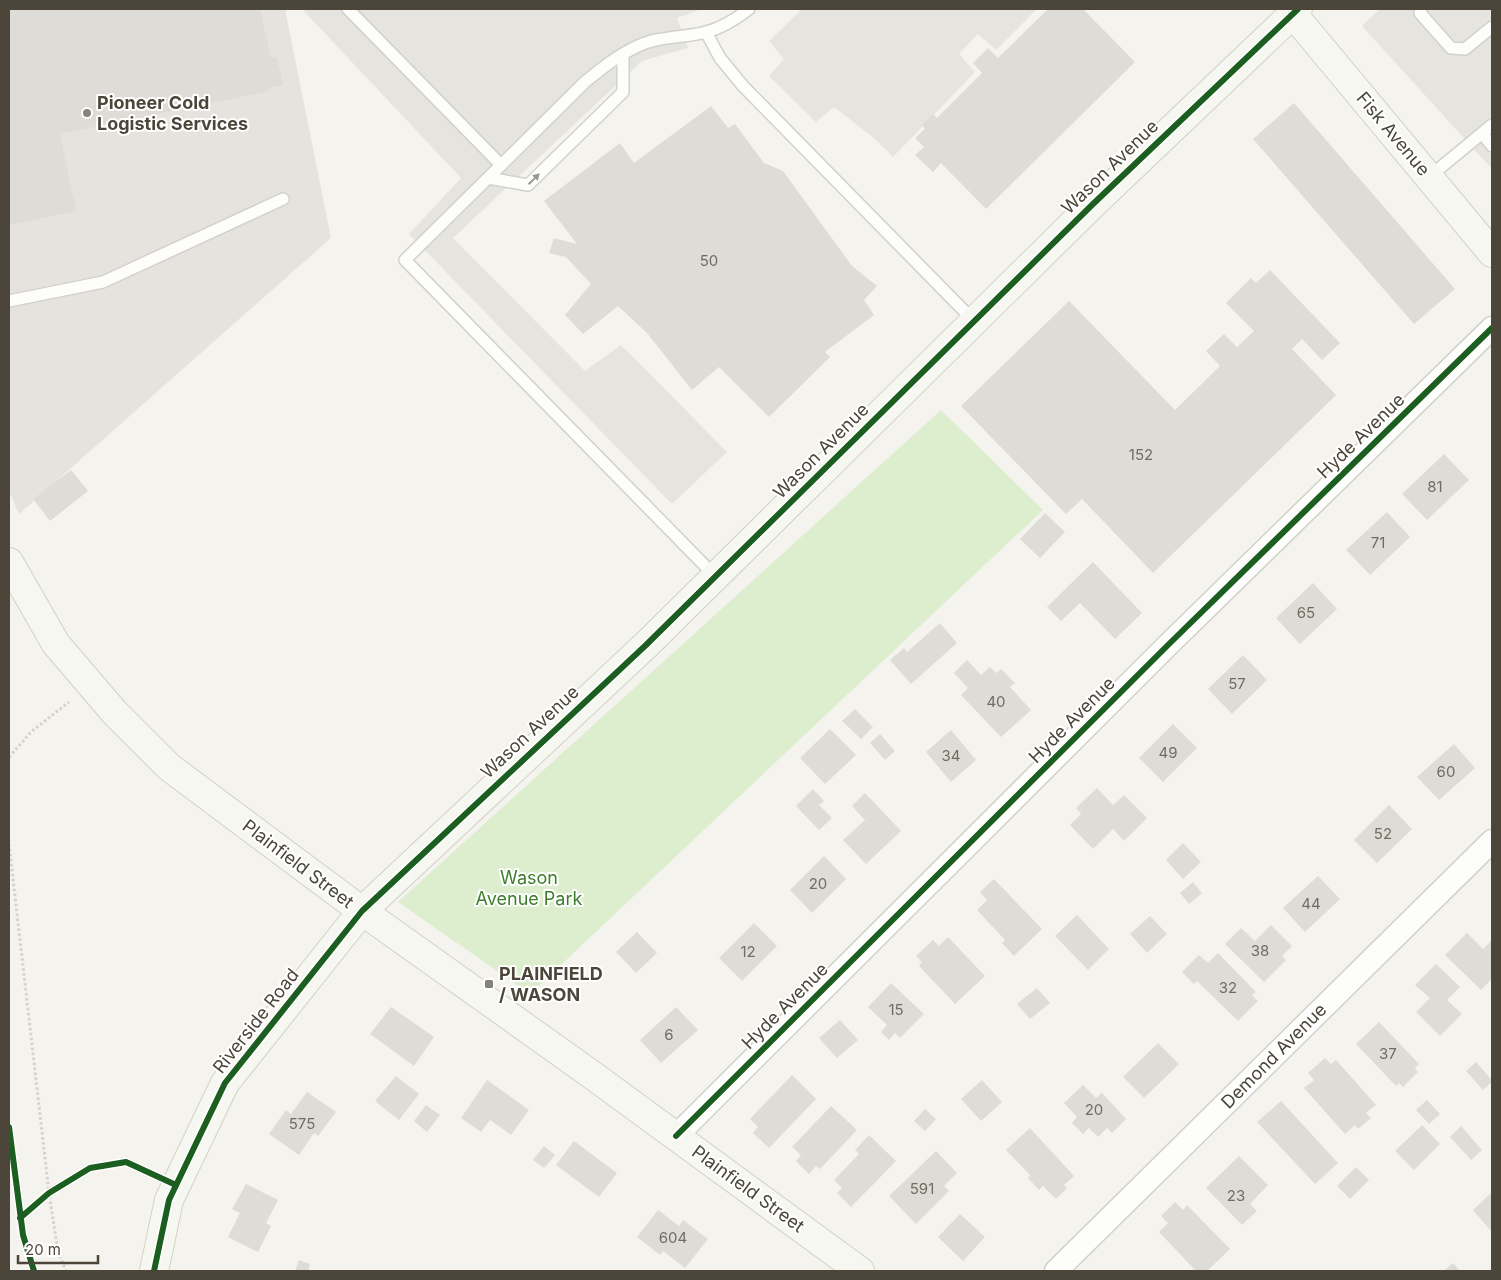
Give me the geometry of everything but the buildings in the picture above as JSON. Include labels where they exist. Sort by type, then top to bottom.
[{"type":"street","name":"Fisk Avenue","points":[[1293,10],[1492,253]]},
{"type":"street","name":"Wason Avenue","points":[[362,911],[639,652],[1093,204],[1293,10]]},
{"type":"street","name":"Hyde Avenue","points":[[676,1136],[1169,644],[1492,328]]},
{"type":"street","name":"Plainfield Street","points":[[9,562],[56,644],[115,713],[169,767],[362,911],[588,1072],[860,1271]]},
{"type":"street","name":"Demond Avenue","points":[[1056,1271],[1492,841]]},
{"type":"street","name":"Riverside Road","points":[[154,1271],[169,1200],[225,1083],[362,911]]},
{"type":"lane","points":[[348,9],[501,165]]},
{"type":"lane","points":[[716,577],[405,260],[584,82],[608,63],[639,45],[706,32],[734,20],[749,9]]},
{"type":"lane","points":[[1421,9],[1420,13],[1451,48],[1465,49],[1492,27]]},
{"type":"lane","points":[[706,32],[720,58],[743,86],[974,322]]},
{"type":"lane","points":[[488,178],[528,185],[623,92],[623,55]]},
{"type":"lane","points":[[1429,177],[1492,125]]},
{"type":"lane","points":[[1482,134],[1492,146]]},
{"type":"lane","points":[[9,301],[103,282],[283,199]]},
{"type":"path","points":[[9,757],[32,731],[92,686]]},
{"type":"path","points":[[9,844],[49,1193],[58,1252],[66,1271]]},
{"type":"path","points":[[42,1199],[57,1188]]},
{"type":"shaded area","name":"Pioneer Cold Logistic Services","points":[[9,9],[285,9],[331,238],[19,514],[9,491]]},
{"type":"shaded area","points":[[302,9],[702,9],[677,18],[688,48],[642,61],[453,238],[585,371],[621,345],[727,452],[672,504],[409,234],[461,178]]},
{"type":"shaded area","points":[[802,9],[1037,9],[996,50],[978,34],[959,54],[975,72],[893,157],[875,139],[834,107],[816,122],[769,76],[784,59],[769,41]]},
{"type":"shaded area","points":[[1380,9],[1492,9],[1492,169],[1362,26]]},
{"type":"green space","name":"Wason Avenue Park","points":[[941,410],[1043,510],[530,994],[398,902]]},
{"type":"cycle path","points":[[154,1271],[169,1200],[225,1083],[362,911],[646,645],[1093,204],[1298,9]]},
{"type":"cycle path","points":[[676,1136],[1169,644],[1492,328]]},
{"type":"cycle path","points":[[9,1127],[23,1235],[34,1271]]},
{"type":"cycle path","points":[[20,1218],[49,1193],[90,1168],[126,1162],[176,1185]]},
{"type":"place","name":"Pioneer Cold Logistic Services","points":[[87,113]]},
{"type":"place","name":"PLAINFIELD / WASON","points":[[489,984]]}]
